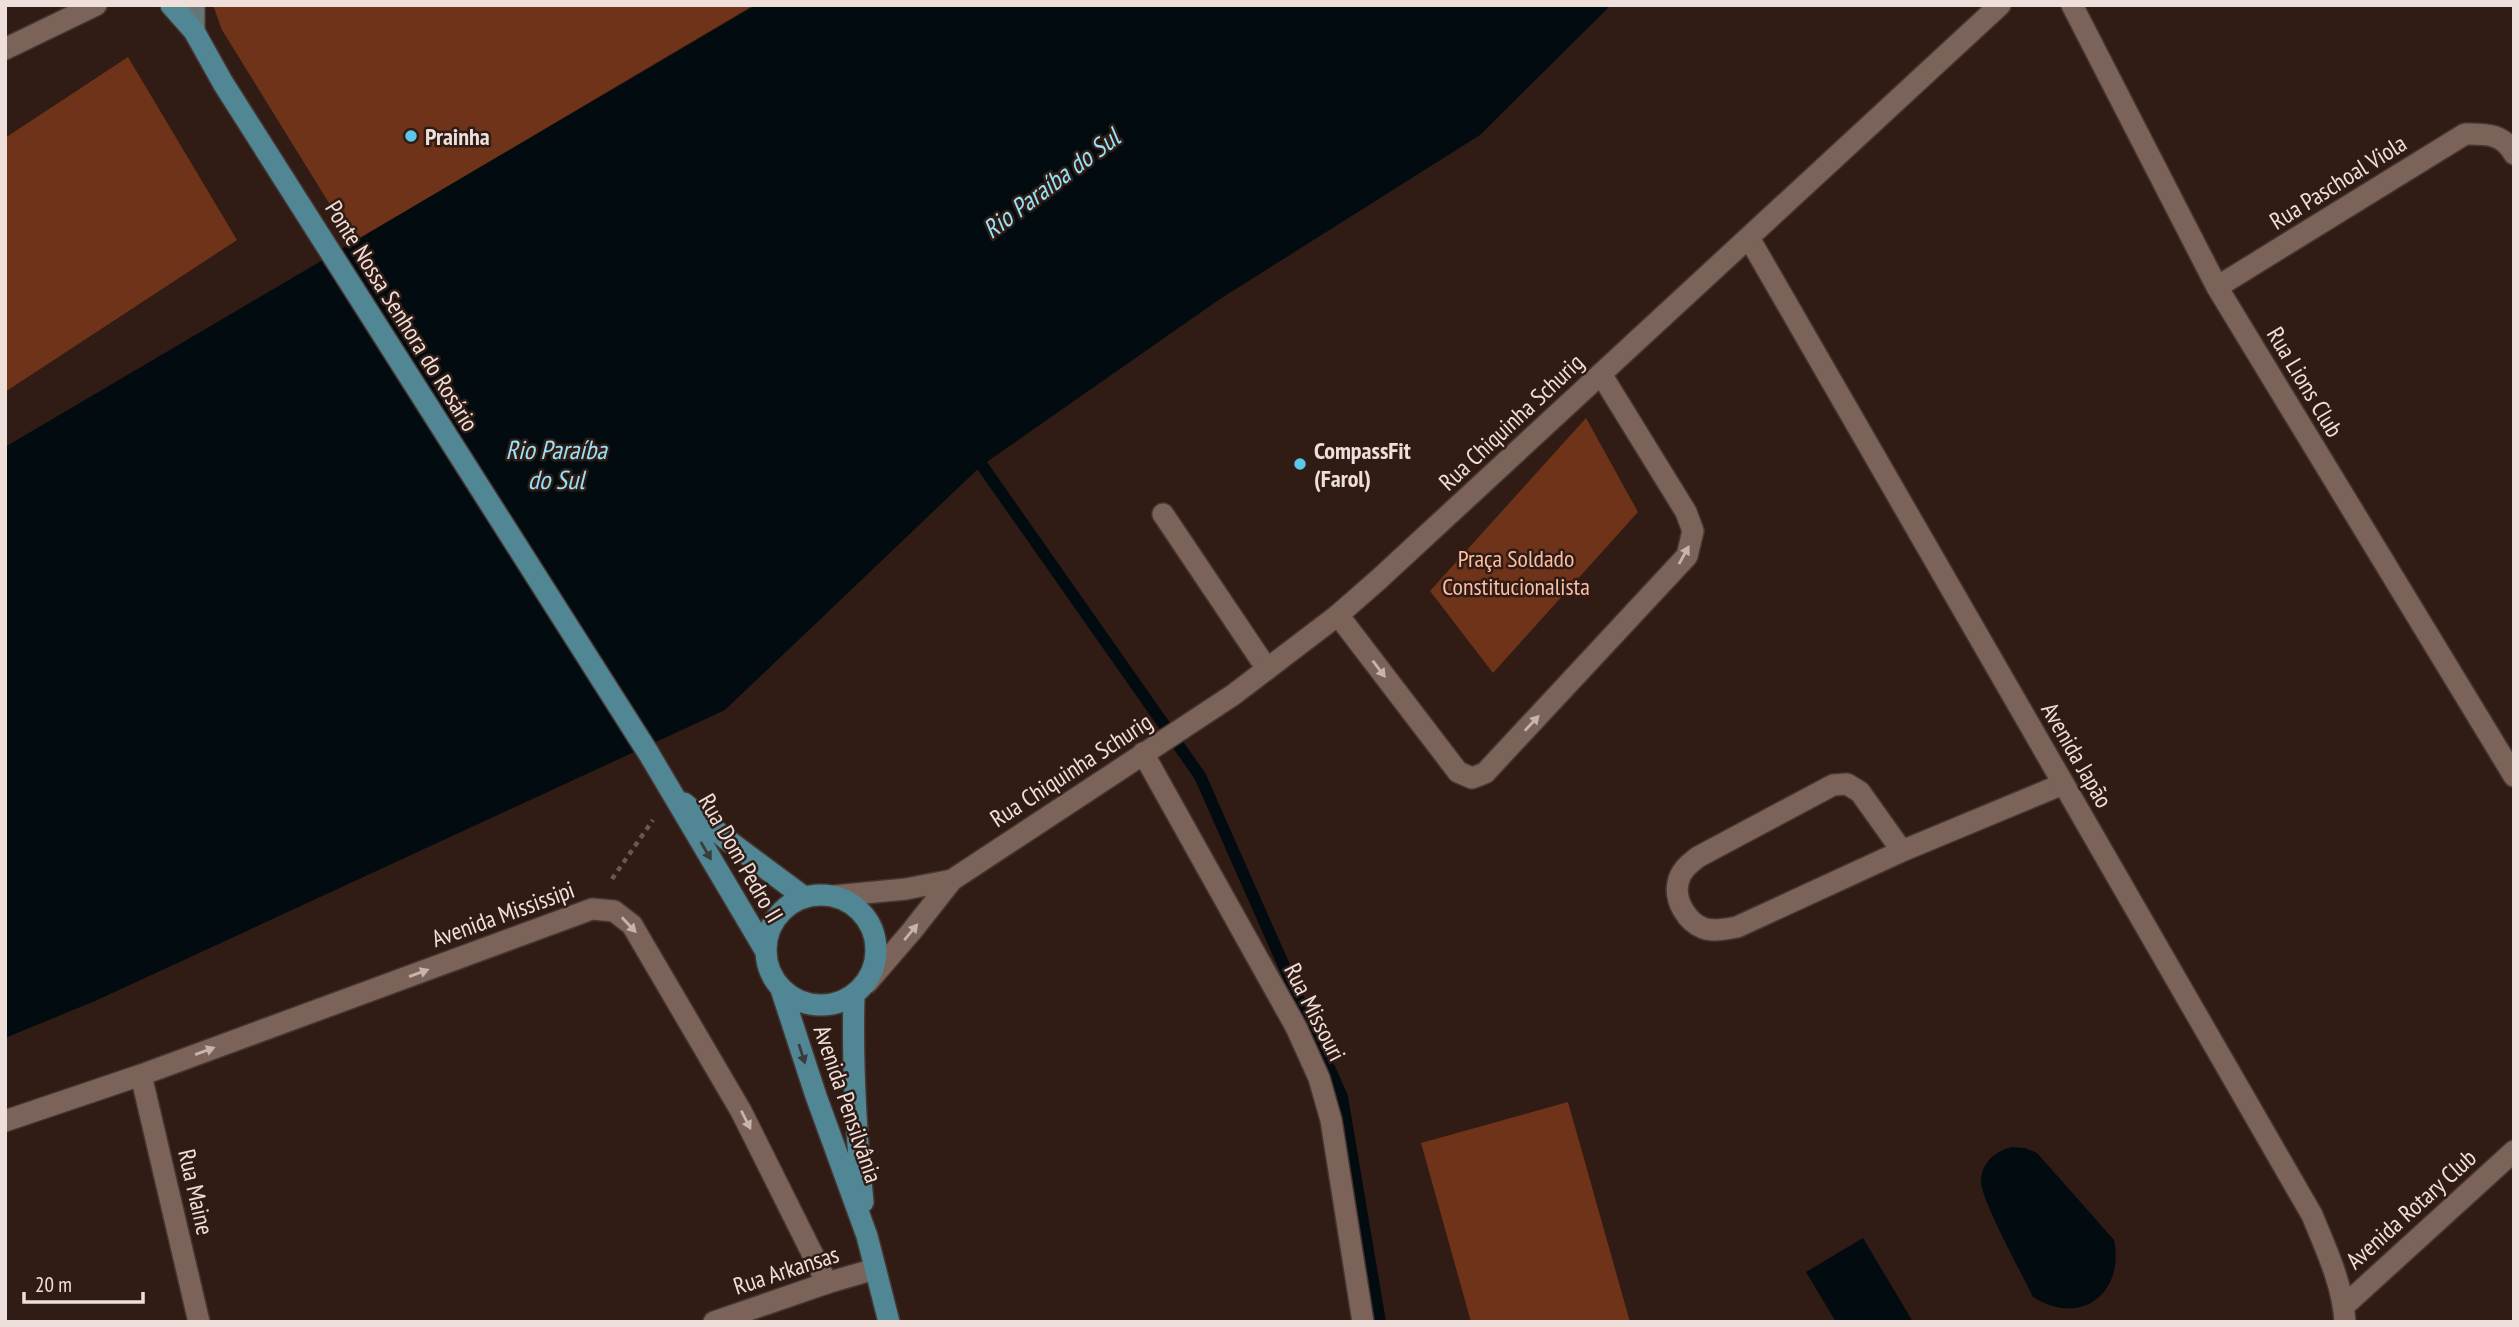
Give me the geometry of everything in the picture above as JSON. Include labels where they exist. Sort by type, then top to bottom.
[{"type":"main road","points":[[171,5],[194,31]]},
{"type":"main road","points":[[194,5],[194,31]]},
{"type":"main road","name":"Ponte Nossa Senhora do Rosário","points":[[194,31],[223,83],[649,754]]},
{"type":"main road","name":"Rua Dom Pedro II","points":[[649,754],[765,950]]},
{"type":"main road","name":"Rua Dom Pedro II","points":[[672,792],[726,839],[804,897]]},
{"type":"main road","points":[[765,950],[768,933],[776,917],[788,905],[804,897],[834,896]]},
{"type":"main road","name":"Avenida Pensilvânia","points":[[781,989],[793,999],[808,1004],[824,1006],[840,1003],[860,989],[874,967],[876,949],[873,930],[864,915],[834,896]]},
{"type":"main road","name":"Avenida Pensilvânia","points":[[765,950],[766,965],[781,989],[816,1096],[867,1236],[889,1322]]},
{"type":"main road","name":"Avenida Pensilvânia","points":[[860,989],[852,1050],[855,1122],[867,1236]]},
{"type":"street","points":[[5,50],[96,5]]},
{"type":"street","name":"Rua Chiquinha Schurig","points":[[860,989],[911,932],[952,880],[1233,695],[1338,615],[2000,5]]},
{"type":"street","name":"Rua Lions Club","points":[[2072,5],[2217,288],[2514,776]]},
{"type":"street","name":"Rua Paschoal Viola","points":[[2217,288],[2465,134],[2491,133],[2511,148],[2514,154]]},
{"type":"street","name":"Avenida Japão","points":[[1749,238],[2312,1215],[2329,1256],[2344,1314]]},
{"type":"street","points":[[1338,615],[1458,772],[1472,778],[1485,773],[1687,556],[1693,531],[1686,512],[1601,374]]},
{"type":"street","points":[[1163,514],[1267,669]]},
{"type":"street","name":"Rua Missouri","points":[[1143,753],[1296,1027],[1320,1078],[1331,1120],[1363,1322]]},
{"type":"street","points":[[1902,851],[1860,792],[1847,784],[1833,785],[1698,857],[1685,868],[1677,883],[1679,901],[1686,916],[1704,928],[1721,930],[1737,927],[1902,851],[2063,784]]},
{"type":"street","name":"Rua Chiquinha Schurig","points":[[834,896],[906,889],[952,880]]},
{"type":"street","name":"Avenida Mississipi","points":[[5,1121],[141,1075],[592,909],[614,911],[632,925],[741,1111],[827,1283]]},
{"type":"street","name":"Rua Maine","points":[[141,1075],[199,1322]]},
{"type":"street","name":"Avenida Rotary Club","points":[[2344,1314],[2514,1151]]},
{"type":"street","name":"Rua Arkansas","points":[[714,1322],[875,1269]]},
{"type":"path","points":[[592,909],[672,792]]},
{"type":"green space","name":"Prainha","points":[[213,5],[754,5],[353,242],[222,30]]},
{"type":"green space","points":[[128,57],[237,240],[5,392],[5,138]]},
{"type":"green space","name":"Praça Soldado Constitucionalista","points":[[1586,418],[1638,512],[1493,673],[1430,591]]},
{"type":"green space","points":[[1568,1102],[1630,1322],[1471,1322],[1421,1143]]},
{"type":"water","name":"Rio Paraíba do Sul","points":[[756,5],[1611,5],[1480,135],[1220,299],[981,466],[725,710],[95,1001],[5,1038],[5,447]]},
{"type":"water","points":[[2012,1147],[2037,1153],[2114,1240],[2116,1259],[2113,1276],[2106,1290],[2095,1300],[2082,1306],[2067,1308],[2050,1305],[2033,1297],[1982,1189],[1982,1173],[1987,1162],[2001,1151]]},
{"type":"water","points":[[1863,1238],[1913,1322],[1836,1322],[1806,1272]]},
{"type":"waterway","points":[[974,454],[1200,776],[1342,1097],[1380,1322]]},
{"type":"place","name":"Prainha","points":[[411,136]]},
{"type":"place","name":"CompassFit (Farol)","points":[[1300,464]]}]
